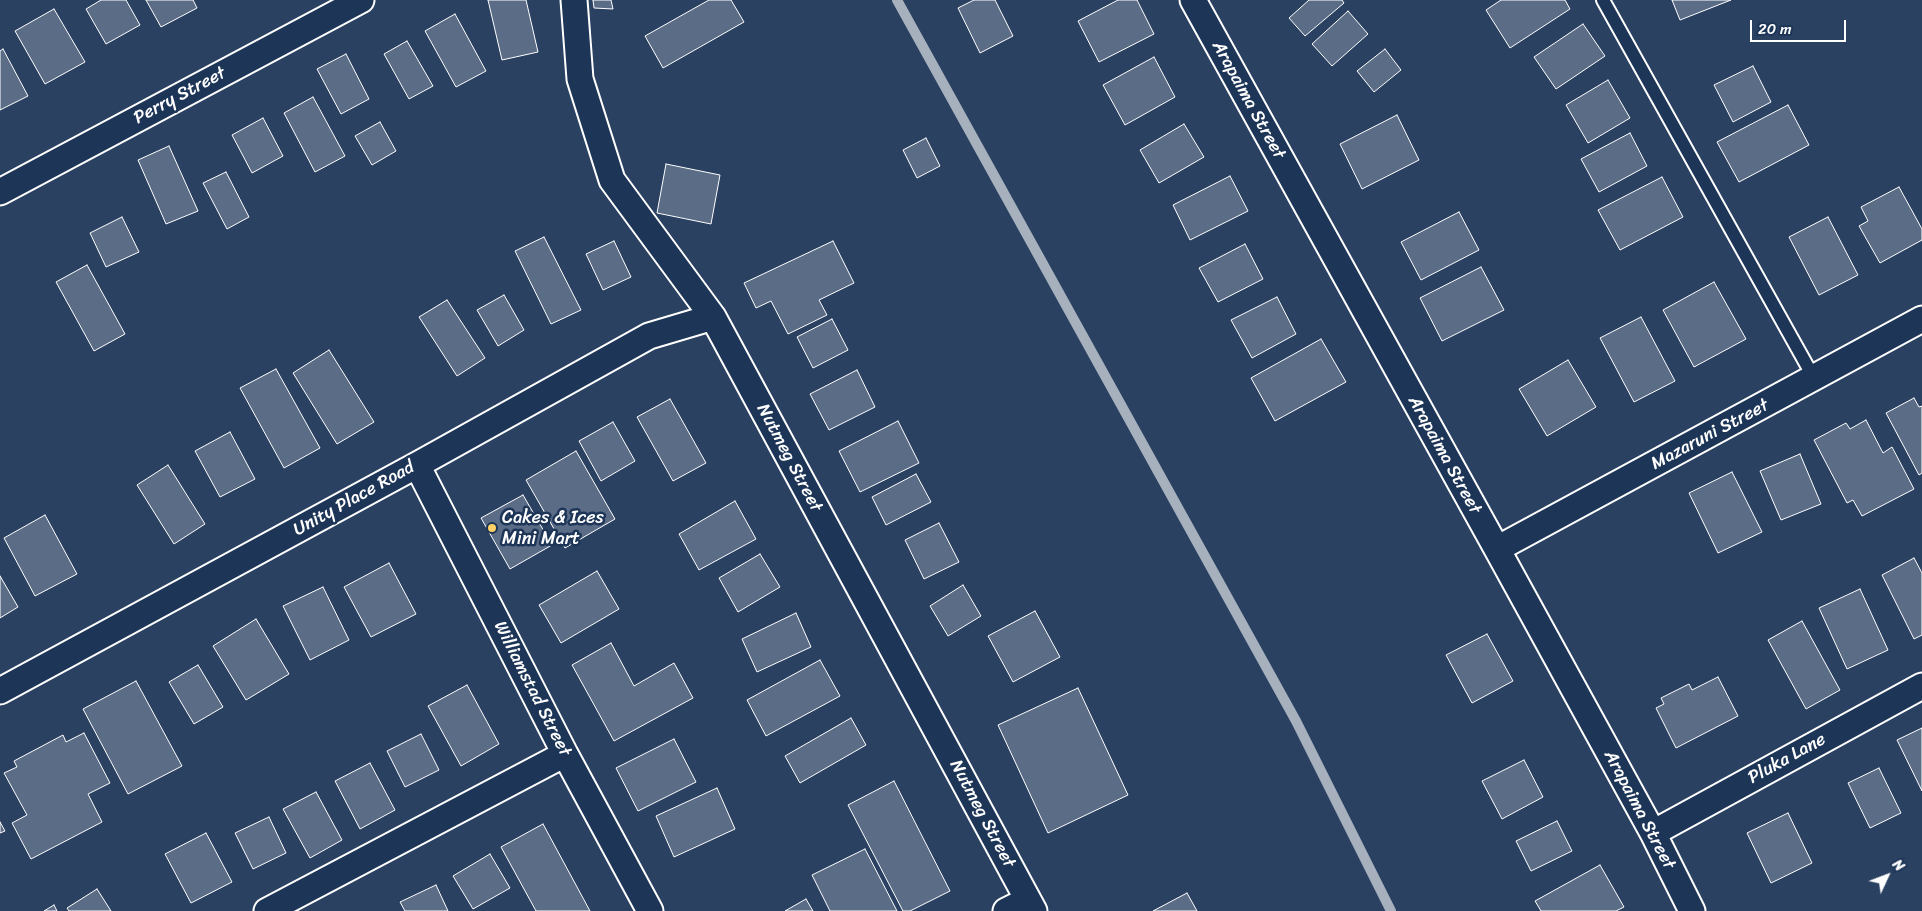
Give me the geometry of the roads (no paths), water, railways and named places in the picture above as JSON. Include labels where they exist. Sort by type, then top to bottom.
[{"type":"street","name":"Perry Street","points":[[0,192],[361,0]]},
{"type":"street","name":"Nutmeg Street","points":[[574,0],[576,5],[580,79],[612,180],[713,318],[1023,907]]},
{"type":"street","name":"Arapaima Street","points":[[1193,0],[1497,549],[1652,833],[1692,911]]},
{"type":"street","name":"Unity Place Road","points":[[0,691],[417,465],[649,336],[713,318]]},
{"type":"street","name":"Mazaruni Street","points":[[1497,549],[1922,319]]},
{"type":"street","name":"Williamstad Street","points":[[417,465],[565,754],[650,911]]},
{"type":"street","name":"Pluka Lane","points":[[1652,833],[1922,686]]},
{"type":"street","points":[[266,911],[565,754]]},
{"type":"lane","points":[[1603,0],[1814,378]]},
{"type":"waterway","points":[[897,0],[1296,721],[1391,911]]},
{"type":"place","name":"Cakes & Ices Mini Mart","points":[[492,528]]}]
